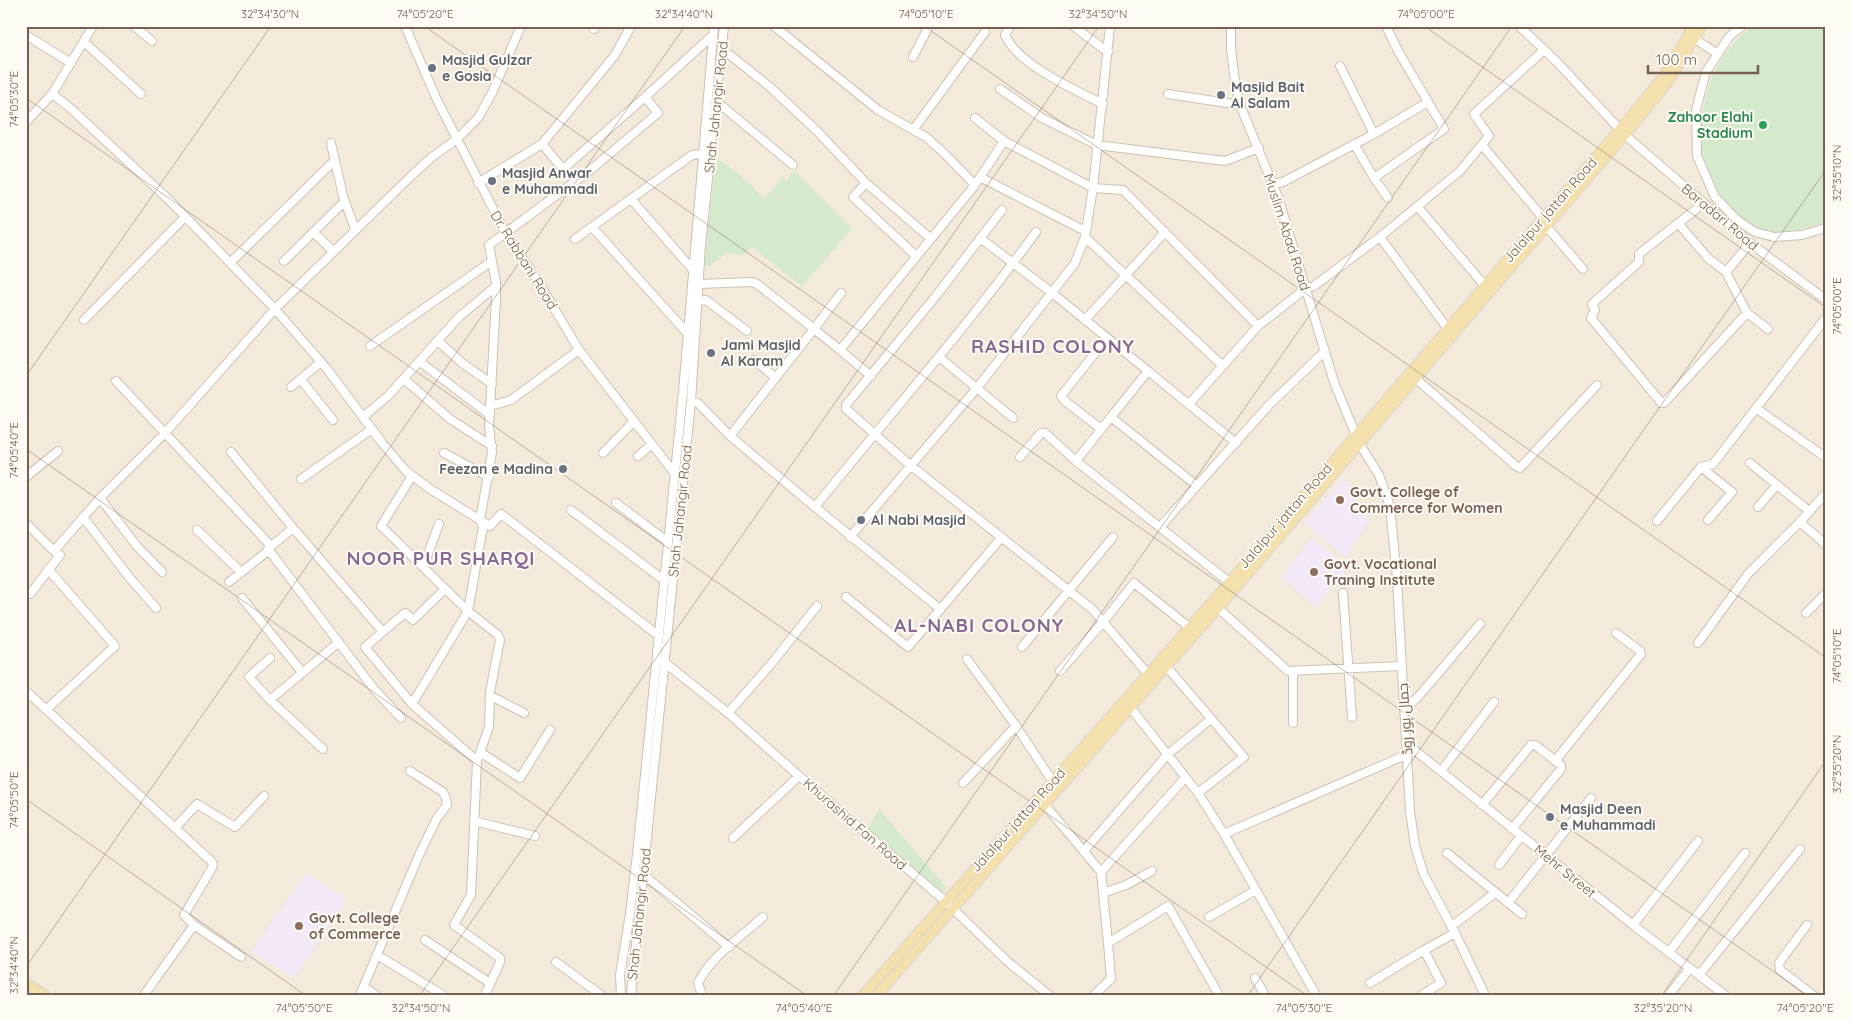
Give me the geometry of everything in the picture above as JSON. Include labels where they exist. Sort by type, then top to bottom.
[{"type":"main road","name":"Jalalpur jattan Road","points":[[1622,133],[1663,77],[1693,26]]},
{"type":"main road","name":"Jalalpur jattan Road","points":[[877,995],[1218,608],[1229,582],[1357,439],[1415,378],[1514,257],[1669,81],[1702,26]]},
{"type":"main road","name":"Jalalpur jattan Road","points":[[863,995],[1053,782],[1147,673],[1189,627],[1223,596],[1357,439],[1447,328],[1514,257]]},
{"type":"main road","points":[[1134,689],[1138,698]]},
{"type":"main road","points":[[991,850],[998,859]]},
{"type":"main road","points":[[26,983],[45,995]]},
{"type":"street","points":[[26,122],[29,112],[52,94],[94,26]]},
{"type":"street","points":[[134,26],[152,41]]},
{"type":"street","name":"Dr. Rabbani Road","points":[[405,26],[478,183],[506,234],[536,278],[579,350],[675,474]]},
{"type":"street","points":[[54,552],[100,498],[165,433],[275,309],[355,229],[432,157],[457,139],[478,118],[492,93],[521,26]]},
{"type":"street","points":[[478,183],[542,144],[615,56],[631,26]]},
{"type":"street","name":"Shah Jahangir Road","points":[[661,662],[659,636],[688,334],[714,26]]},
{"type":"street","name":"Shah Jahangir Road","points":[[661,662],[691,401],[699,284],[724,26]]},
{"type":"street","points":[[774,26],[878,110],[926,137],[975,185]]},
{"type":"street","points":[[913,57],[929,26]]},
{"type":"street","points":[[1010,26],[1005,35],[1007,40],[1022,56],[1055,80],[1102,104]]},
{"type":"street","points":[[1073,26],[1108,52]]},
{"type":"street","points":[[850,537],[977,388],[1075,263],[1085,234],[1093,188],[1110,26]]},
{"type":"street","name":"Muslim Abad Road","points":[[1231,26],[1234,73],[1240,105],[1273,184],[1324,352],[1357,439]]},
{"type":"street","points":[[1374,178],[1444,129],[1398,51],[1386,26]]},
{"type":"street","name":"Baradari Road","points":[[1519,26],[1622,133],[1750,243],[1825,299]]},
{"type":"street","points":[[1742,26],[1729,37],[1706,72],[1696,110],[1697,156],[1715,197],[1737,220],[1754,232],[1774,238],[1802,236],[1825,228]]},
{"type":"street","points":[[913,130],[986,32]]},
{"type":"street","points":[[26,34],[71,63]]},
{"type":"street","points":[[542,144],[563,169],[714,35]]},
{"type":"street","points":[[1695,39],[1718,54]]},
{"type":"street","points":[[84,42],[141,94]]},
{"type":"street","points":[[1189,404],[1258,326],[1305,289],[1314,286],[1380,237],[1460,171],[1489,136],[1474,114],[1544,50]]},
{"type":"street","points":[[721,53],[730,55],[770,87],[818,132],[866,182],[930,238]]},
{"type":"street","points":[[1340,66],[1374,134]]},
{"type":"street","points":[[1000,89],[1042,118],[1098,145],[1225,161],[1259,148]]},
{"type":"street","points":[[52,94],[68,106],[185,217],[275,309],[321,362],[406,471],[430,489],[491,526],[501,514],[659,636]]},
{"type":"street","points":[[1168,94],[1240,105]]},
{"type":"street","points":[[412,704],[468,611],[483,527],[480,519],[489,477],[492,446],[489,426],[496,286],[489,245],[588,172],[658,113],[645,97]]},
{"type":"street","points":[[716,101],[793,166]]},
{"type":"street","points":[[1273,184],[1283,182],[1374,134],[1428,102]]},
{"type":"street","points":[[975,118],[1004,141],[1093,188],[1123,190],[1258,326]]},
{"type":"street","points":[[840,350],[975,185],[1004,141]]},
{"type":"street","points":[[331,143],[345,201],[355,229]]},
{"type":"street","points":[[1354,144],[1388,198]]},
{"type":"street","points":[[1482,145],[1583,269]]},
{"type":"street","points":[[575,240],[692,155],[703,154]]},
{"type":"street","points":[[230,263],[334,161]]},
{"type":"street","points":[[980,177],[1085,234],[1223,366]]},
{"type":"street","points":[[866,182],[852,197],[916,256]]},
{"type":"street","points":[[631,199],[693,270]]},
{"type":"street","points":[[284,261],[345,201]]},
{"type":"street","points":[[1704,203],[1639,254],[1639,262],[1592,304],[1595,310],[1591,318],[1661,403],[1664,403],[1747,313]]},
{"type":"street","points":[[1417,206],[1485,286]]},
{"type":"street","points":[[1002,210],[936,296],[846,405],[846,409],[910,465],[1092,609],[1147,673]]},
{"type":"street","points":[[84,320],[185,217]]},
{"type":"street","points":[[1678,223],[1708,258],[1726,272],[1747,313],[1768,330]]},
{"type":"street","points":[[592,227],[688,334]]},
{"type":"street","points":[[313,232],[333,251]]},
{"type":"street","points":[[815,506],[939,357],[1036,232]]},
{"type":"street","points":[[1085,320],[1165,232]]},
{"type":"street","points":[[1380,237],[1447,328]]},
{"type":"street","points":[[980,238],[1051,292],[1236,443]]},
{"type":"street","points":[[1726,272],[1750,243]]},
{"type":"street","points":[[370,346],[492,261]]},
{"type":"street","points":[[699,284],[752,282],[757,284],[871,376]]},
{"type":"street","points":[[363,417],[388,396],[459,317],[496,286]]},
{"type":"street","points":[[730,436],[841,293]]},
{"type":"street","points":[[698,301],[706,300],[747,331]]},
{"type":"street","points":[[1657,522],[1701,467],[1713,464],[1825,319]]},
{"type":"street","points":[[1101,430],[1061,396],[1107,338]]},
{"type":"street","points":[[438,341],[462,363],[492,384]]},
{"type":"street","points":[[490,406],[511,400],[579,350]]},
{"type":"street","points":[[1160,527],[1269,405],[1324,352]]},
{"type":"street","points":[[939,357],[1013,418]]},
{"type":"street","points":[[754,360],[776,378]]},
{"type":"street","points":[[419,361],[490,415]]},
{"type":"street","points":[[291,387],[321,362]]},
{"type":"street","points":[[1076,461],[1148,371]]},
{"type":"street","points":[[1415,378],[1520,468],[1597,384]]},
{"type":"street","points":[[404,379],[450,419],[492,446]]},
{"type":"street","points":[[301,380],[333,420]]},
{"type":"street","points":[[116,381],[270,548],[374,689],[401,718]]},
{"type":"street","points":[[691,401],[698,404],[730,436],[850,537],[940,609]]},
{"type":"street","points":[[1756,408],[1825,457]]},
{"type":"street","points":[[1111,417],[1197,486]]},
{"type":"street","points":[[603,453],[634,420]]},
{"type":"street","points":[[301,479],[372,429]]},
{"type":"street","points":[[1020,457],[1041,433],[1044,433],[1076,461],[1229,582]]},
{"type":"street","name":"جمال پور روڈ","points":[[1357,439],[1379,475],[1390,506],[1397,579],[1410,811],[1415,846],[1424,875],[1454,930],[1485,995]]},
{"type":"street","points":[[638,456],[652,444]]},
{"type":"street","points":[[26,477],[58,451]]},
{"type":"street","points":[[230,452],[383,632]]},
{"type":"street","points":[[444,453],[489,477]]},
{"type":"street","points":[[1750,463],[1809,512]]},
{"type":"street","points":[[1701,467],[1732,492],[1708,520]]},
{"type":"street","points":[[412,476],[381,526],[468,611],[498,635],[499,638],[490,692],[489,727],[478,761],[470,895],[454,925],[500,958],[500,962],[485,995]]},
{"type":"street","points":[[1758,507],[1776,486]]},
{"type":"street","points":[[1698,642],[1748,574],[1825,494]]},
{"type":"street","points":[[100,498],[136,545],[162,572]]},
{"type":"street","points":[[616,503],[668,542]]},
{"type":"street","points":[[571,510],[665,581]]},
{"type":"street","points":[[84,517],[129,577],[156,608]]},
{"type":"street","points":[[1800,522],[1825,544]]},
{"type":"street","points":[[26,523],[54,552],[60,555],[30,594],[26,594]]},
{"type":"street","points":[[423,567],[438,524]]},
{"type":"street","points":[[229,582],[293,528]]},
{"type":"street","points":[[197,530],[241,572]]},
{"type":"street","points":[[1022,647],[1113,537]]},
{"type":"street","points":[[846,597],[908,647],[1002,538]]},
{"type":"street","points":[[47,709],[115,646],[48,569]]},
{"type":"street","points":[[1060,671],[1134,583],[1189,627]]},
{"type":"street","points":[[445,588],[413,620],[405,613],[365,647],[412,704],[478,761]]},
{"type":"street","points":[[1343,592],[1352,718]]},
{"type":"street","points":[[1806,613],[1825,594]]},
{"type":"street","points":[[242,598],[302,672]]},
{"type":"street","points":[[728,713],[772,663],[817,606]]},
{"type":"street","points":[[1218,608],[1288,671],[1401,666]]},
{"type":"street","points":[[1405,709],[1418,697],[1480,624]]},
{"type":"street","points":[[1555,761],[1641,654],[1640,651],[1616,633]]},
{"type":"street","points":[[270,700],[338,642]]},
{"type":"street","points":[[270,658],[250,677],[270,700],[323,749]]},
{"type":"street","points":[[967,659],[1016,726],[1053,782]]},
{"type":"street","points":[[621,995],[620,975],[639,874],[661,662]]},
{"type":"street","name":"Khurashid Fan Road","points":[[661,662],[728,713],[945,901],[1008,962],[1049,995]]},
{"type":"street","points":[[1166,666],[1244,757],[1198,793]]},
{"type":"street","points":[[1293,671],[1293,723]]},
{"type":"street","points":[[26,691],[211,861],[213,864],[184,913],[184,917],[241,957]]},
{"type":"street","points":[[491,696],[524,713]]},
{"type":"street","points":[[1441,771],[1494,702]]},
{"type":"street","points":[[1130,707],[1198,793],[1224,834],[1316,995]]},
{"type":"street","points":[[1084,851],[1167,755],[1211,719]]},
{"type":"street","points":[[964,783],[1016,726]]},
{"type":"street","points":[[480,752],[520,778],[550,730]]},
{"type":"street","name":"Mehr Street","points":[[1407,744],[1512,829],[1725,995]]},
{"type":"street","points":[[1482,805],[1531,745],[1535,745],[1561,765],[1561,769],[1512,829]]},
{"type":"street","points":[[1224,834],[1408,754]]},
{"type":"street","points":[[376,995],[362,991],[419,855],[437,818],[447,805],[443,792],[410,771]]},
{"type":"street","points":[[733,838],[799,776]]},
{"type":"street","points":[[1101,872],[1185,778]]},
{"type":"street","points":[[175,828],[197,804],[235,827],[264,796]]},
{"type":"street","points":[[1508,903],[1591,798]]},
{"type":"street","points":[[1045,805],[1101,872],[1111,979],[1094,995]]},
{"type":"street","points":[[474,821],[535,836]]},
{"type":"street","points":[[1499,865],[1521,836]]},
{"type":"street","points":[[1634,925],[1698,841]]},
{"type":"street","points":[[1698,975],[1800,849]]},
{"type":"street","points":[[1447,853],[1522,914]]},
{"type":"street","points":[[1669,952],[1745,853]]},
{"type":"street","points":[[1103,893],[1126,885],[1152,871]]},
{"type":"street","points":[[639,874],[729,948]]},
{"type":"street","name":"Shah Jahangir Road","points":[[631,995],[639,874]]},
{"type":"street","points":[[1209,917],[1256,890]]},
{"type":"street","points":[[1370,983],[1454,930],[1495,893]]},
{"type":"street","points":[[1108,943],[1168,906],[1219,995]]},
{"type":"street","points":[[702,995],[698,983],[702,973],[763,917]]},
{"type":"street","points":[[144,995],[194,925]]},
{"type":"street","points":[[1806,925],[1778,967],[1813,995]]},
{"type":"street","points":[[425,940],[490,983]]},
{"type":"street","points":[[1422,995],[1441,983],[1424,950]]},
{"type":"street","points":[[377,956],[443,995]]},
{"type":"street","points":[[556,962],[601,995]]},
{"type":"street","points":[[1669,995],[1690,968]]},
{"type":"street","points":[[1255,978],[1265,995]]},
{"type":"shaded area","points":[[26,26],[1825,26],[1825,995],[26,995]]},
{"type":"shaded area","name":"Govt. College of Commerce for Women","points":[[1344,478],[1369,521],[1345,558],[1305,522]]},
{"type":"shaded area","name":"Govt. Vocational Traning Institute","points":[[1312,537],[1347,567],[1316,607],[1281,577]]},
{"type":"shaded area","name":"Govt. College of Commerce","points":[[306,873],[346,900],[294,978],[251,952]]},
{"type":"green space","name":"Zahoor Elahi Stadium","points":[[1753,26],[1825,26],[1825,222],[1797,230],[1775,233],[1754,226],[1741,218],[1720,195],[1706,166],[1700,128],[1707,93],[1715,71],[1727,51]]},
{"type":"green space","points":[[716,158],[734,170],[765,199],[783,177],[787,181],[794,170],[852,229],[802,286],[752,247],[744,255],[727,253],[708,267],[704,264]]},
{"type":"green space","points":[[879,809],[946,887],[942,893],[868,828]]},
{"type":"place","name":"Masjid Gulzar e Gosia","points":[[432,68]]},
{"type":"place","name":"Masjid Bait Al Salam","points":[[1221,95]]},
{"type":"place","name":"Zahoor Elahi Stadium","points":[[1763,125]]},
{"type":"place","name":"Masjid Anwar e Muhammadi","points":[[492,181]]},
{"type":"place","name":"Jami Masjid Al Karam","points":[[711,353]]},
{"type":"place","name":"Feezan e Madina","points":[[563,469]]},
{"type":"place","name":"Govt. College of Commerce for Women","points":[[1340,500]]},
{"type":"place","name":"Al Nabi Masjid","points":[[861,520]]},
{"type":"place","name":"Govt. Vocational Traning Institute","points":[[1314,572]]},
{"type":"place","name":"Masjid Deen e Muhammadi","points":[[1550,817]]},
{"type":"place","name":"Govt. College of Commerce","points":[[299,926]]},
{"type":"district","name":"RASHID COLONY","points":[[1053,346]]},
{"type":"district","name":"NOOR PUR SHARQI","points":[[441,558]]},
{"type":"district","name":"AL-NABI COLONY","points":[[979,625]]}]
